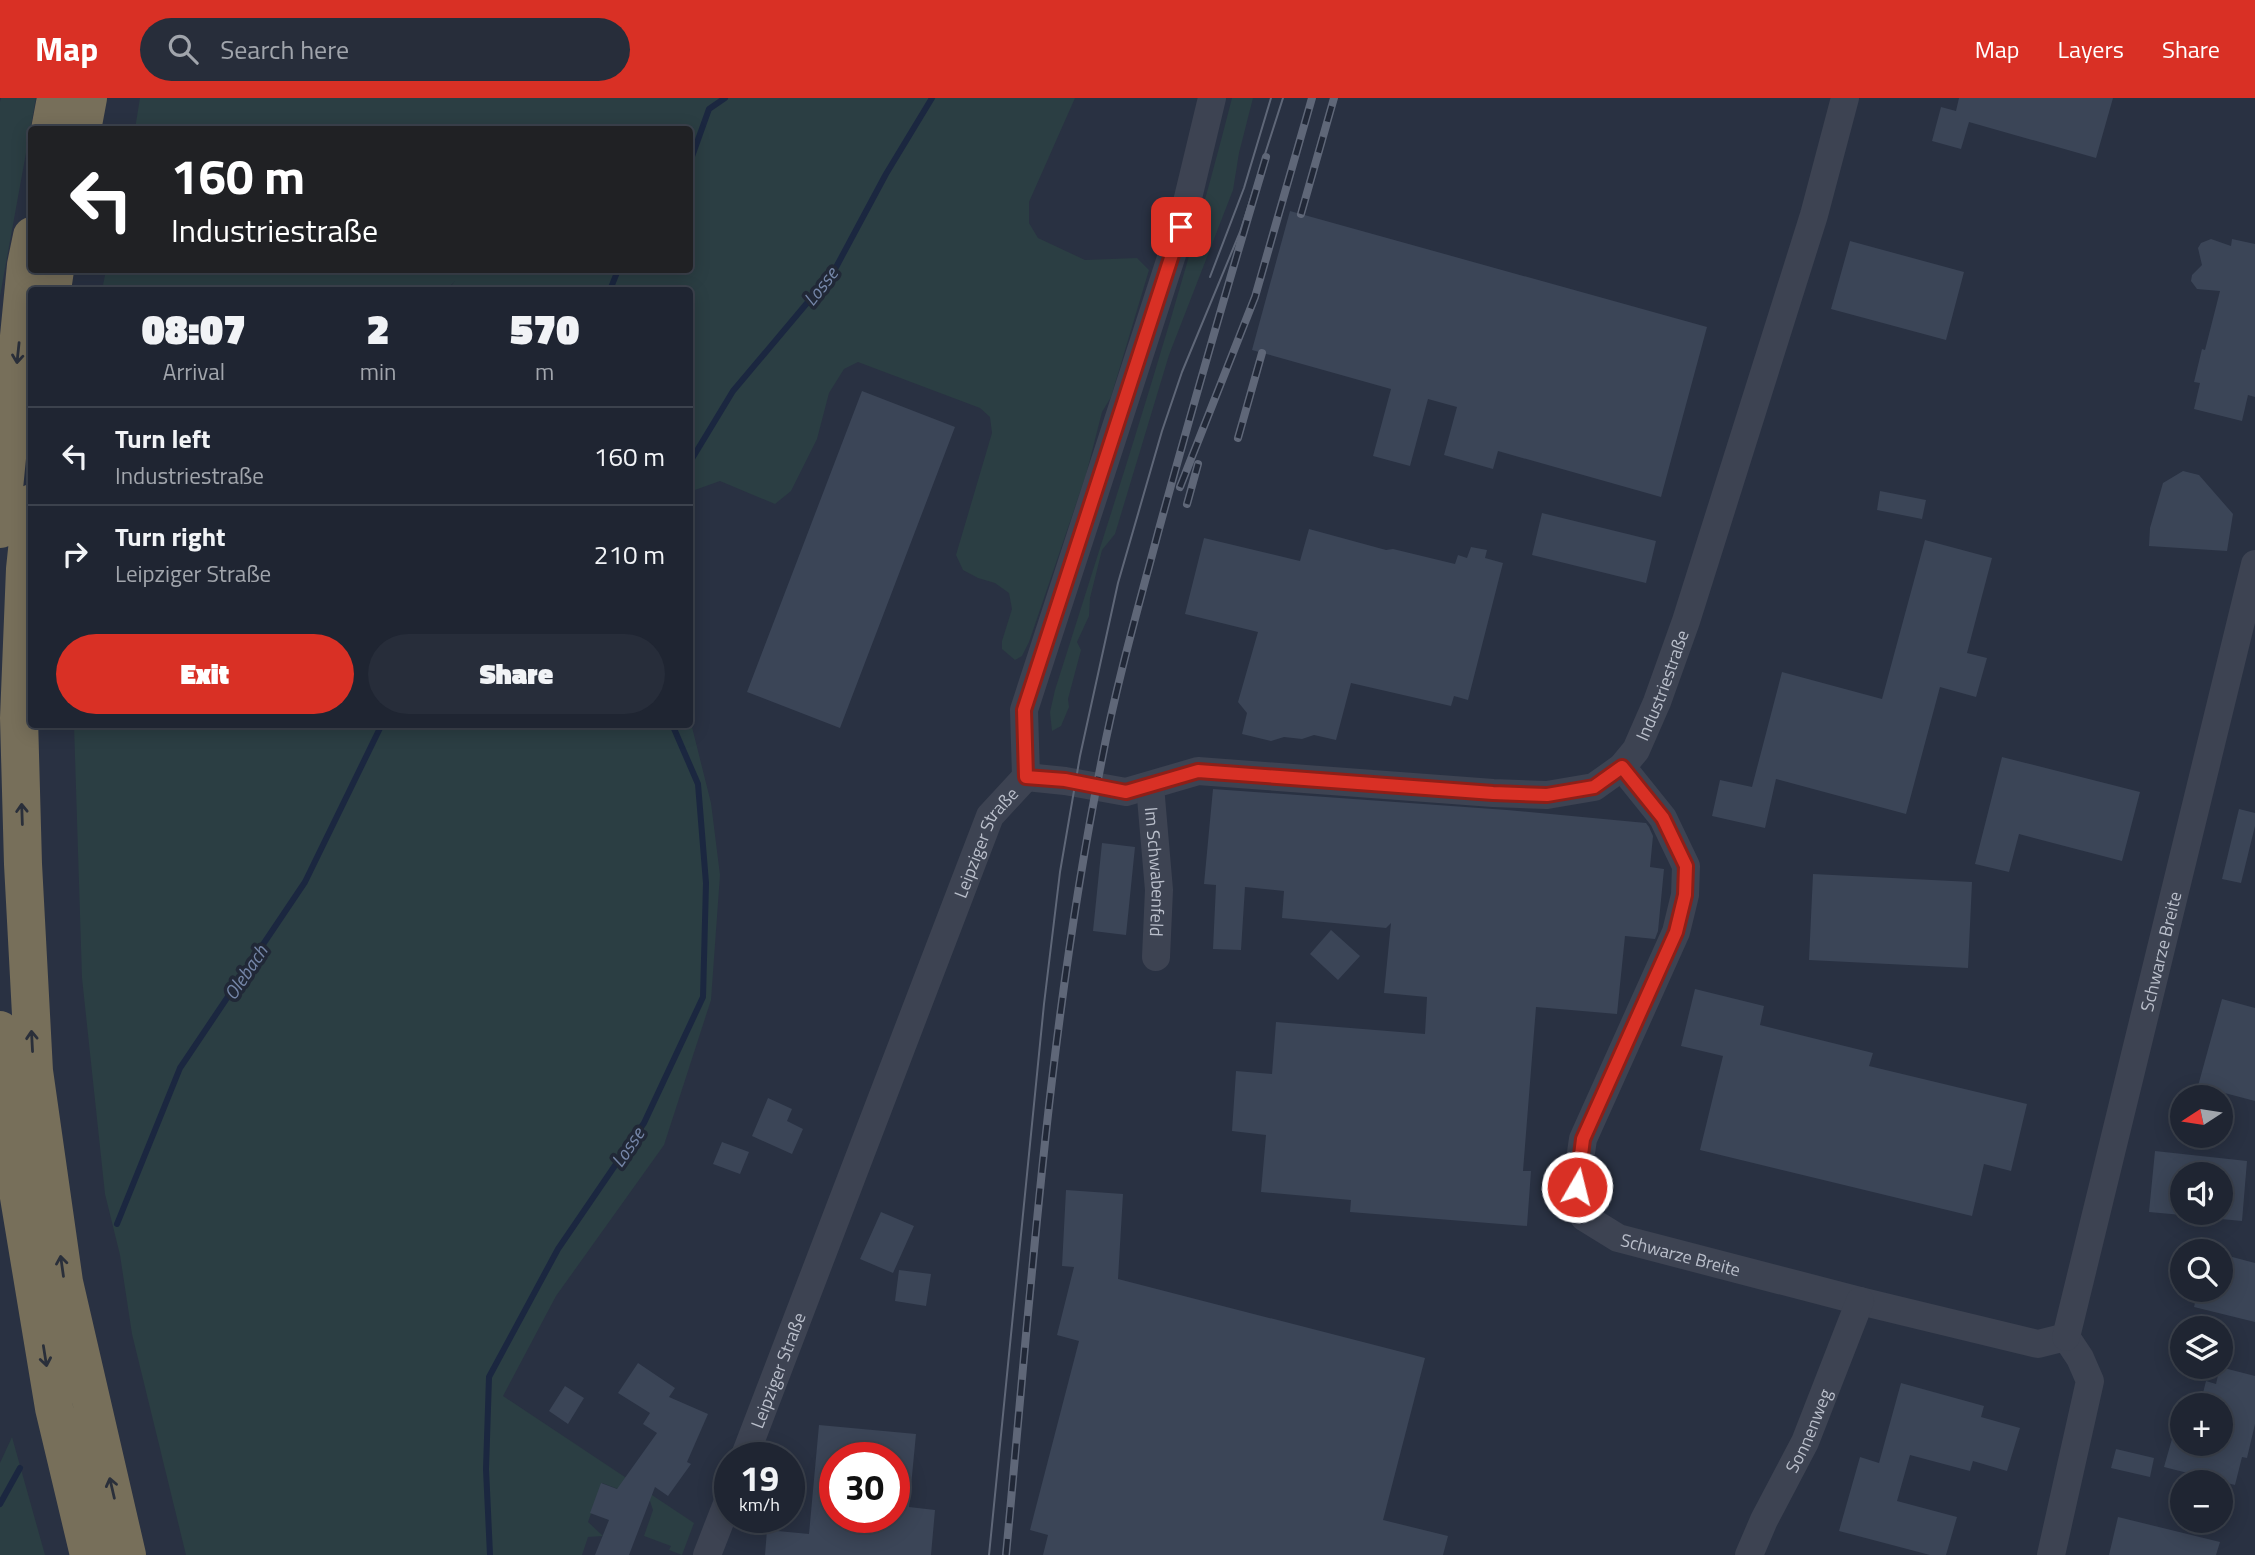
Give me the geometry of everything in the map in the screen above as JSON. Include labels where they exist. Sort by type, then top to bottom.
[{"type":"highway","points":[[51,126],[56,98]]},
{"type":"highway","points":[[83,126],[88,98]]},
{"type":"highway","points":[[0,529],[28,255]]},
{"type":"highway","points":[[28,541],[19,718],[34,1071],[65,1282],[127,1555]]},
{"type":"highway","points":[[0,1030],[2,1076],[14,1167],[52,1395],[89,1555]]},
{"type":"street","name":"Leipziger Straße","points":[[750,1442],[990,816],[1026,777],[1024,710],[1181,227],[1212,98]]},
{"type":"street","name":"Industriestraße","points":[[1026,777],[1065,780],[1126,792],[1198,771],[1547,795],[1594,787],[1622,767],[1636,750],[1657,702],[1686,621],[1814,215],[1844,98]]},
{"type":"street","name":"Schwarze Breite","points":[[1622,767],[1663,818],[1686,866],[1685,895],[1676,932],[1583,1139],[1577,1187],[1584,1217],[1618,1238],[1860,1301],[2038,1344],[2066,1337],[2255,564]]},
{"type":"street","name":"Im Schwabenfeld","points":[[1150,786],[1159,890],[1156,957]]},
{"type":"street","name":"Sonnenweg","points":[[1749,1555],[1805,1442],[1860,1301]]},
{"type":"street","points":[[2051,1555],[2090,1381],[2080,1358],[2066,1337]]},
{"type":"street","points":[[707,1555],[716,1533]]},
{"type":"green space","points":[[1,98],[36,98],[31,126],[28,126],[28,142],[0,296]]},
{"type":"green space","points":[[140,98],[1075,98],[1029,202],[1029,223],[1038,238],[1085,260],[1137,258],[1149,270],[1111,397],[1102,412],[1086,475],[1022,656],[1015,660],[1002,649],[1012,609],[1009,593],[995,583],[963,570],[956,555],[992,433],[990,417],[980,408],[858,362],[844,369],[829,393],[817,439],[791,491],[775,504],[720,481],[693,491],[693,287],[450,287],[455,281],[449,287],[103,287],[105,273],[693,273],[693,126],[135,126]]},
{"type":"green space","points":[[1232,98],[1253,98],[1233,190],[1169,355],[1115,534],[1102,550],[1090,598],[1089,616],[1077,642],[1081,650],[1068,699],[1069,707],[1061,726],[1052,731],[1050,712],[1055,690],[1170,322]]},
{"type":"green space","points":[[74,728],[692,728],[711,803],[720,875],[711,1000],[664,1145],[556,1296],[503,1396],[694,1523],[682,1555],[669,1550],[671,1546],[644,1536],[653,1510],[650,1501],[602,1483],[588,1522],[603,1536],[588,1537],[582,1555],[186,1555],[132,1334],[120,1255],[105,1194],[82,978]]},
{"type":"green space","points":[[12,1437],[45,1555],[0,1555],[0,1463]]},
{"type":"building","points":[[1959,98],[2113,98],[2096,158],[1969,122],[1961,149],[1932,141],[1941,107],[1956,111]]},
{"type":"building","points":[[1290,211],[1707,327],[1661,497],[1498,451],[1493,469],[1444,455],[1457,407],[1428,399],[1410,466],[1373,456],[1391,389],[1252,350]]},
{"type":"building","points":[[2211,239],[2231,246],[2232,239],[2255,244],[2255,397],[2248,395],[2242,421],[2194,409],[2200,383],[2194,382],[2220,291],[2197,289],[2191,281],[2192,275],[2202,265],[2198,248],[2201,243]]},
{"type":"building","points":[[1850,241],[1964,272],[1946,340],[1831,309]]},
{"type":"building","points":[[862,391],[955,427],[840,728],[747,692]]},
{"type":"building","points":[[2183,471],[2199,475],[2233,514],[2227,551],[2149,546],[2150,528],[2163,483]]},
{"type":"building","points":[[1880,491],[1926,500],[1922,519],[1877,510]]},
{"type":"building","points":[[1542,513],[1656,541],[1646,583],[1532,555]]},
{"type":"building","points":[[1309,529],[1386,550],[1393,549],[1455,564],[1458,555],[1467,558],[1471,547],[1487,550],[1485,558],[1503,563],[1468,700],[1454,696],[1451,706],[1351,683],[1336,740],[1314,735],[1302,739],[1284,737],[1271,741],[1242,734],[1247,713],[1238,702],[1258,632],[1185,614],[1204,538],[1300,561]]},
{"type":"building","points":[[1925,540],[1992,558],[1967,653],[1987,658],[1976,697],[1940,687],[1906,814],[1776,779],[1765,828],[1712,816],[1720,780],[1752,787],[1782,672],[1882,699]]},
{"type":"building","points":[[2002,757],[2140,792],[2122,861],[2019,834],[2009,872],[1975,864]]},
{"type":"building","points":[[1213,789],[1507,810],[1646,823],[1649,827],[1653,836],[1650,867],[1664,869],[1658,931],[1655,939],[1625,936],[1617,1014],[1536,1007],[1523,1171],[1531,1171],[1527,1226],[1350,1212],[1351,1200],[1261,1192],[1266,1135],[1232,1131],[1236,1071],[1272,1074],[1276,1022],[1425,1034],[1427,997],[1384,993],[1391,923],[1386,928],[1282,918],[1284,891],[1245,887],[1241,950],[1213,949],[1216,885],[1204,884]]},
{"type":"building","points":[[2239,809],[2255,813],[2255,826],[2241,883],[2222,879]]},
{"type":"building","points":[[1102,843],[1135,847],[1126,935],[1093,931]]},
{"type":"building","points":[[1813,874],[1972,882],[1968,968],[1809,960]]},
{"type":"building","points":[[1331,930],[1360,956],[1338,980],[1310,954]]},
{"type":"building","points":[[1695,989],[1764,1006],[1760,1025],[1873,1053],[1869,1066],[2027,1104],[2011,1171],[1984,1164],[1972,1216],[1700,1150],[1723,1056],[1681,1046]]},
{"type":"building","points":[[2222,999],[2255,1008],[2255,1101],[2233,1095],[2233,1085],[2198,1085]]},
{"type":"building","points":[[768,1098],[792,1109],[787,1121],[803,1129],[792,1154],[752,1136]]},
{"type":"building","points":[[722,1142],[749,1152],[740,1174],[713,1164]]},
{"type":"building","points":[[2155,1151],[2247,1161],[2242,1221],[2233,1220],[2233,1162],[2170,1162],[2170,1214],[2149,1212]]},
{"type":"building","points":[[1066,1190],[1123,1194],[1118,1279],[1425,1358],[1383,1520],[1448,1536],[1443,1555],[1043,1555],[1048,1535],[1030,1530],[1079,1341],[1057,1335],[1074,1267],[1062,1266]]},
{"type":"building","points":[[881,1212],[914,1226],[893,1273],[860,1259]]},
{"type":"building","points":[[2233,1257],[2255,1263],[2255,1322],[2194,1307],[2195,1302],[2233,1302]]},
{"type":"building","points":[[899,1270],[931,1274],[926,1306],[895,1301]]},
{"type":"building","points":[[638,1363],[675,1388],[669,1397],[708,1414],[687,1462],[691,1464],[668,1496],[655,1487],[629,1555],[595,1555],[609,1520],[590,1513],[601,1483],[617,1489],[657,1433],[643,1424],[650,1413],[618,1393]]},
{"type":"building","points":[[2233,1370],[2255,1376],[2255,1424],[2247,1458],[2242,1457],[2235,1485],[2233,1470],[2176,1470],[2164,1467],[2170,1446],[2170,1456],[2233,1456],[2233,1393],[2203,1393],[2206,1381],[2216,1384],[2217,1379],[2233,1379]]},
{"type":"building","points":[[1901,1383],[1984,1406],[1981,1417],[2020,1428],[2007,1471],[1973,1461],[1970,1471],[1910,1455],[1897,1501],[1957,1517],[1946,1555],[1930,1555],[1839,1531],[1860,1457],[1879,1463]]},
{"type":"building","points":[[565,1386],[584,1398],[568,1424],[549,1411]]},
{"type":"building","points":[[819,1425],[916,1434],[910,1497],[910,1442],[819,1442],[819,1533],[910,1533],[910,1507],[935,1510],[931,1555],[765,1555],[767,1533],[809,1534]]},
{"type":"building","points":[[2116,1449],[2154,1458],[2150,1477],[2111,1468]]},
{"type":"building","points":[[2118,1517],[2170,1530],[2170,1533],[2183,1533],[2220,1542],[2216,1555],[2109,1555]]},
{"type":"waterway","name":"Olebach","points":[[693,154],[709,109],[725,98]]},
{"type":"waterway","name":"Losse","points":[[693,457],[733,391],[834,271],[886,174],[932,98]]},
{"type":"waterway","name":"Olebach","points":[[611,287],[617,273]]},
{"type":"waterway","name":"Olebach","points":[[117,1224],[180,1068],[305,882],[380,728]]},
{"type":"waterway","name":"Losse","points":[[490,1555],[486,1469],[489,1377],[558,1249],[644,1123],[703,997],[706,883],[698,784],[674,728]]},
{"type":"waterway","name":"Olebach","points":[[0,1504],[20,1468]]},
{"type":"tram line","points":[[1210,277],[1244,188],[1271,98]]},
{"type":"tram line","points":[[989,1555],[1044,1004],[1060,872],[1080,756],[1118,583],[1162,431],[1182,372],[1240,232],[1283,98]]},
{"type":"railway","points":[[1180,487],[1255,297],[1312,98]]},
{"type":"railway","points":[[1301,214],[1334,98]]},
{"type":"railway","points":[[1006,1555],[1033,1255],[1055,1056],[1068,956],[1102,759],[1121,672],[1159,529],[1266,157]]},
{"type":"railway","points":[[1238,438],[1262,353]]},
{"type":"railway","points":[[1187,504],[1198,464]]},
{"type":"route","points":[[1181,227],[1024,710],[1026,777],[1065,780],[1126,792],[1198,771],[1547,795],[1594,787],[1622,767],[1663,818],[1686,866],[1685,895],[1676,932],[1583,1139],[1577,1187]]}]
